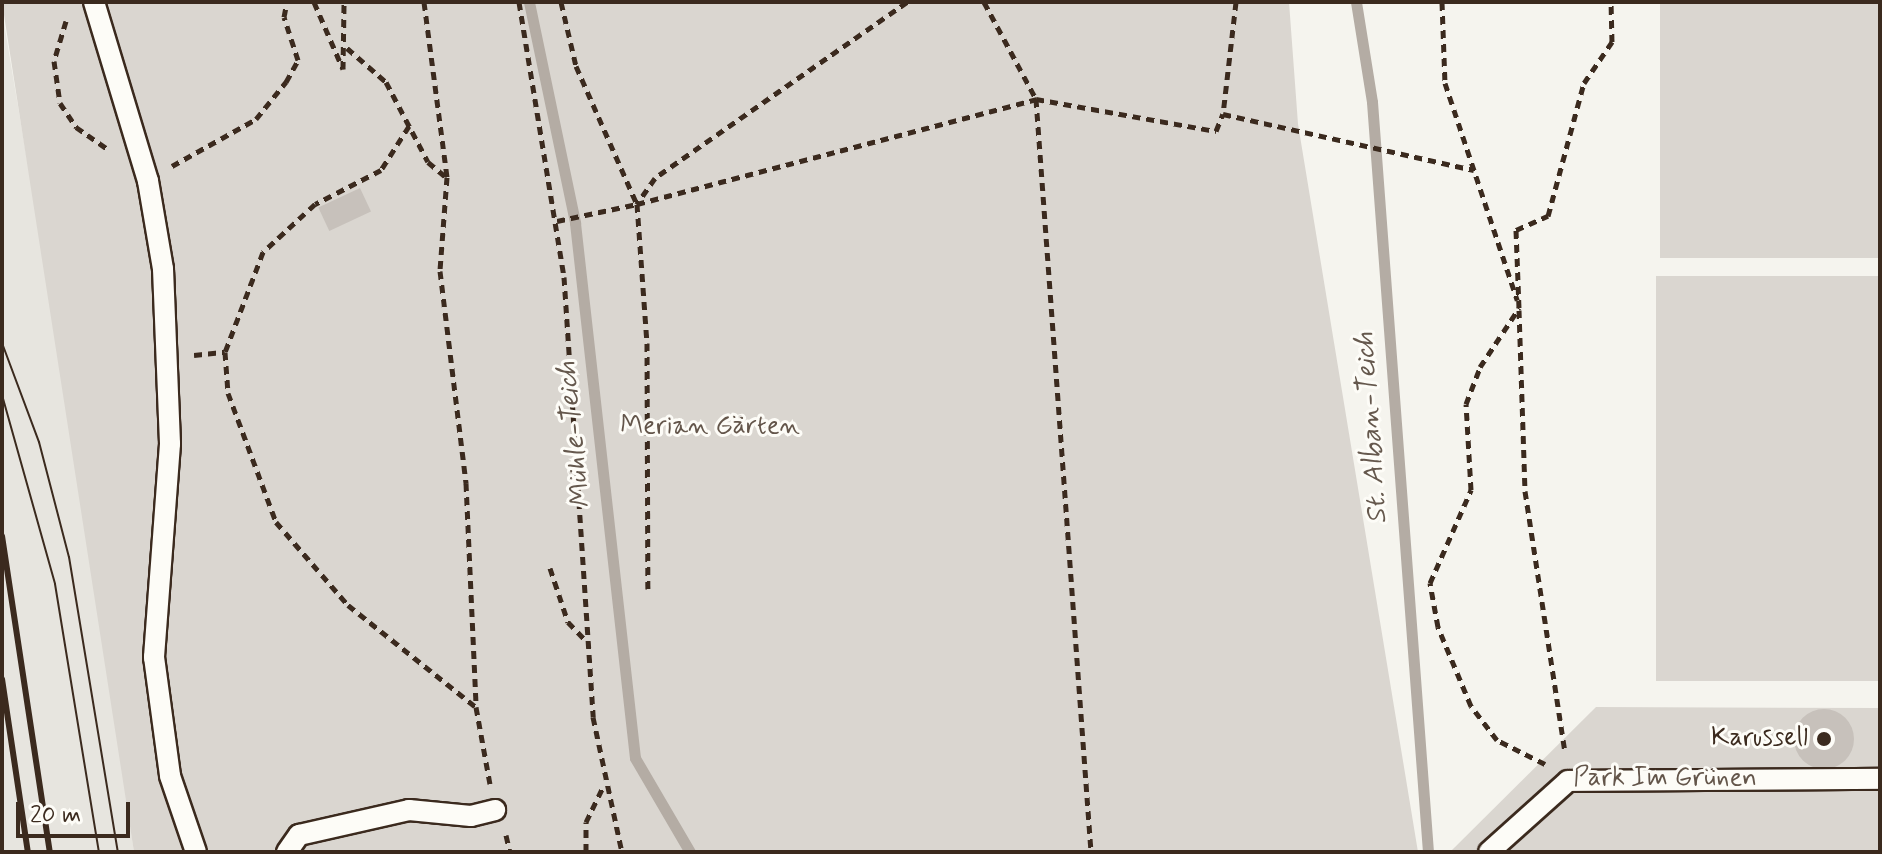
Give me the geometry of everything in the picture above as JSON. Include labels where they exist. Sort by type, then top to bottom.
[{"type":"lane","points":[[94,2],[148,181],[170,356],[155,672],[170,776],[196,852]]},
{"type":"lane","points":[[1489,852],[1568,781],[1880,779]]},
{"type":"lane","points":[[287,852],[299,835],[409,810],[471,816],[495,810]]},
{"type":"path","points":[[148,181],[256,119],[286,82],[298,60],[284,17],[287,2]]},
{"type":"path","points":[[314,2],[343,69],[347,48],[344,2]]},
{"type":"path","points":[[424,2],[447,177],[440,271],[466,483],[476,707],[495,810]]},
{"type":"path","points":[[519,2],[557,221],[581,477],[587,643],[604,784],[622,852]]},
{"type":"path","points":[[561,2],[576,66],[637,204],[647,343],[648,589]]},
{"type":"path","points":[[637,204],[655,178],[907,2]]},
{"type":"path","points":[[984,2],[1036,99],[1091,852]]},
{"type":"path","points":[[557,221],[637,204],[1036,99],[1216,131],[1223,114],[1236,2]]},
{"type":"path","points":[[1442,2],[1445,83],[1519,308]]},
{"type":"path","points":[[1568,781],[1525,491],[1516,230],[1548,216],[1584,83],[1612,42],[1611,2]]},
{"type":"path","points":[[71,12],[54,61],[60,103],[76,127],[109,151],[141,156]]},
{"type":"path","points":[[347,48],[386,82],[428,162],[447,177]]},
{"type":"path","points":[[1223,114],[1474,170]]},
{"type":"path","points":[[409,126],[381,170],[315,204],[263,252],[225,352],[228,393],[276,522],[348,605],[476,707]]},
{"type":"path","points":[[1519,308],[1480,367],[1466,404],[1471,490],[1430,583],[1438,627],[1471,706],[1497,740],[1534,755],[1568,781]]},
{"type":"path","points":[[206,354],[225,352]]},
{"type":"path","points":[[550,568],[568,622],[587,643]]},
{"type":"path","points":[[586,852],[586,822],[604,784]]},
{"type":"shaded area","points":[[2,11],[77,457],[134,852],[3,852]]},
{"type":"green space","name":"Merian Gärten","points":[[2,2],[1289,2],[1298,124],[1418,852],[134,852]]},
{"type":"green space","points":[[1660,2],[1880,2],[1880,258],[1660,258]]},
{"type":"green space","points":[[1656,276],[1880,276],[1880,681],[1656,681]]},
{"type":"green space","name":"Park Im Grünen","points":[[1596,707],[1880,708],[1880,852],[1450,852]]},
{"type":"building","points":[[360,188],[371,212],[329,231],[318,207]]},
{"type":"building","name":"Karussell","points":[[1824,709],[1835,711],[1845,718],[1852,728],[1852,750],[1845,760],[1835,767],[1824,769],[1813,767],[1803,760],[1796,750],[1794,739],[1796,728],[1803,718],[1813,711]]},
{"type":"waterway","name":"Mühle-Teich","points":[[529,2],[575,223],[635,758],[690,852]]},
{"type":"waterway","name":"St. Alban-Teich","points":[[1356,2],[1372,102],[1428,852]]},
{"type":"tram line","points":[[2,343],[39,442],[69,557],[118,852]]},
{"type":"tram line","points":[[2,395],[55,584],[99,852]]},
{"type":"railway","points":[[2,536],[50,852]]},
{"type":"railway","points":[[2,679],[28,852]]},
{"type":"place","name":"Karussell","points":[[1824,739]]}]
